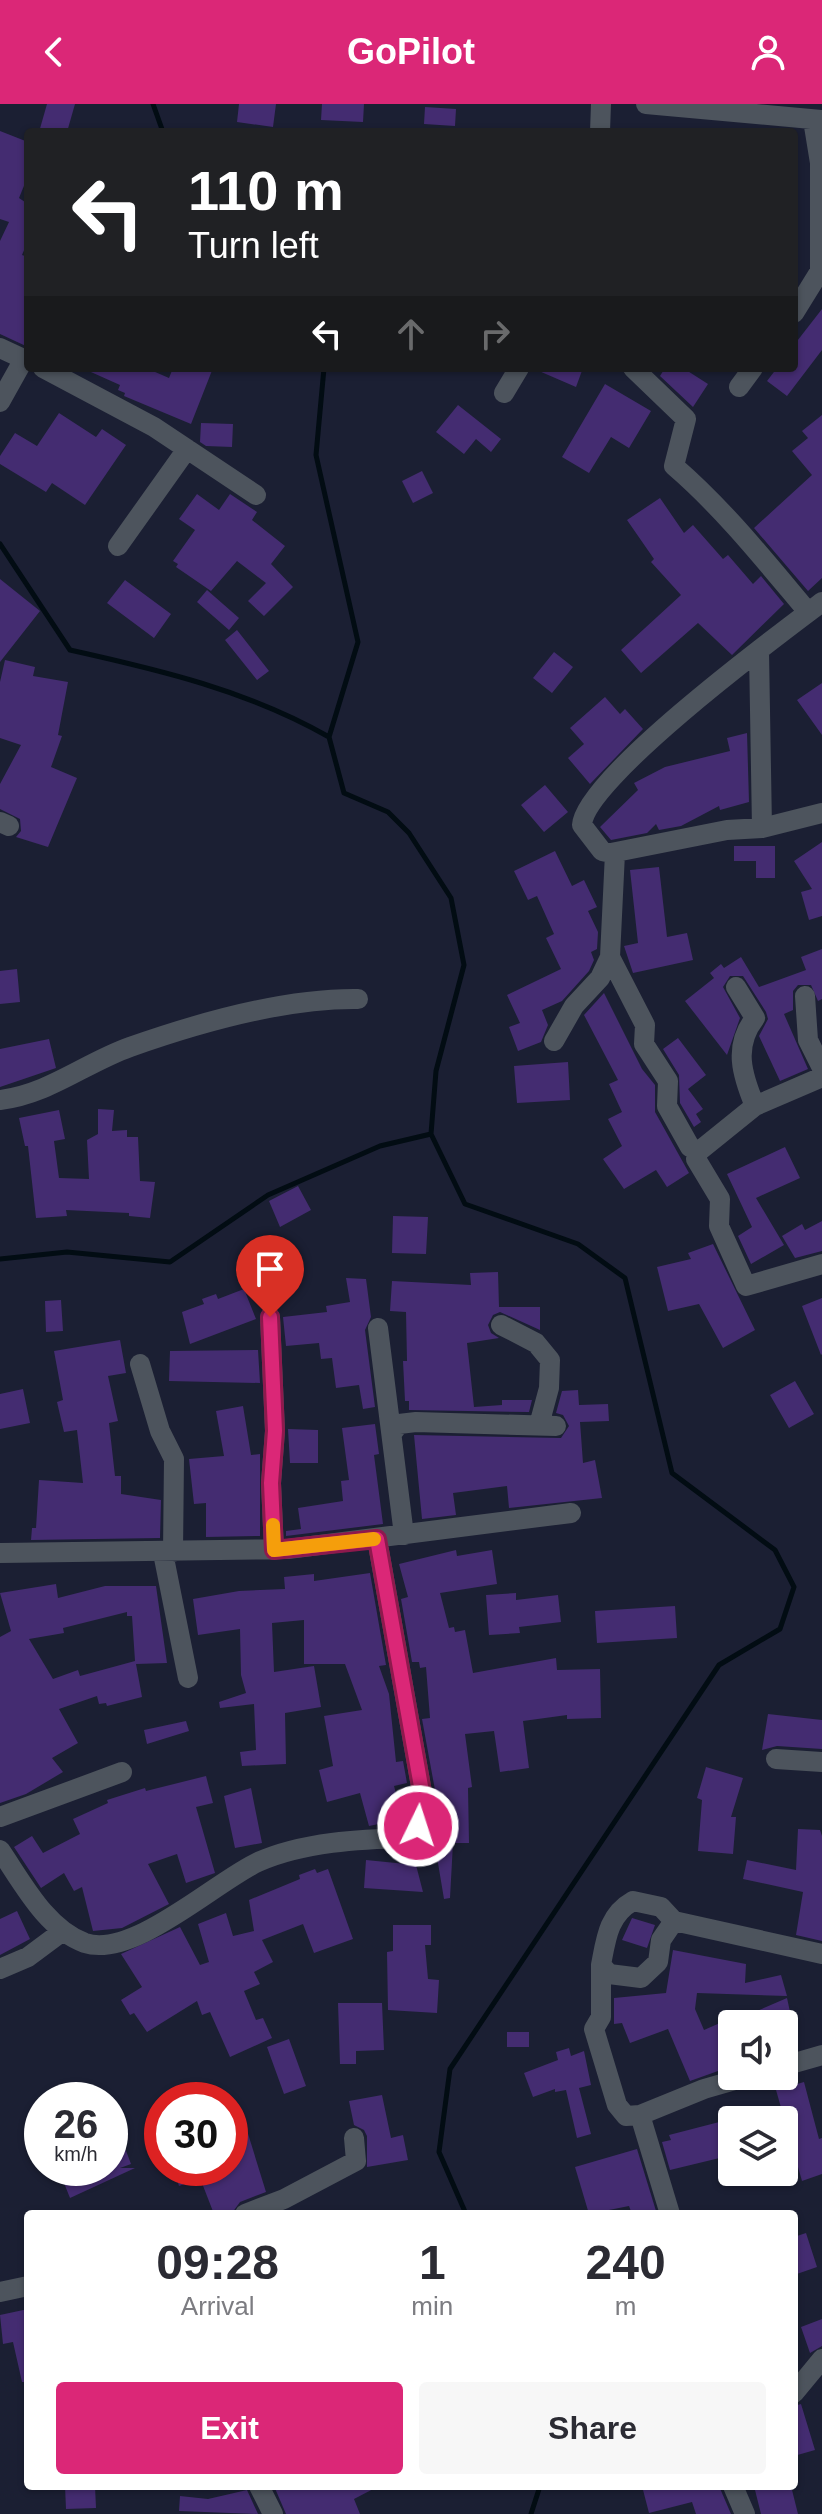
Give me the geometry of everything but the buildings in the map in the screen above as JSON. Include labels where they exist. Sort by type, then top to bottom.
[{"type":"street","points":[[600,128],[601,104]]},
{"type":"street","points":[[646,104],[817,120],[820,271],[798,307]]},
{"type":"street","points":[[0,348],[24,359]]},
{"type":"street","points":[[0,402],[24,363]]},
{"type":"street","points":[[51,372],[154,427],[256,495]]},
{"type":"street","points":[[504,393],[517,372]]},
{"type":"street","points":[[637,372],[686,419],[674,463],[815,607],[673,719],[587,804],[582,825],[602,851],[615,853],[727,830],[762,828],[822,813]]},
{"type":"street","points":[[739,387],[750,372]]},
{"type":"street","points":[[118,546],[187,449]]},
{"type":"street","points":[[759,651],[762,828]]},
{"type":"street","points":[[554,1041],[574,1006],[600,978],[610,957],[615,853]]},
{"type":"street","points":[[610,957],[645,1025],[644,1044],[668,1081],[667,1106],[690,1147],[698,1152]]},
{"type":"street","points":[[736,987],[755,1018],[744,1032],[740,1049],[755,1106]]},
{"type":"street","points":[[805,996],[808,1040],[822,1068]]},
{"type":"street","points":[[0,1100],[42,1091],[128,1048],[240,1016],[326,999],[358,999]]},
{"type":"street","points":[[822,1077],[755,1106],[698,1152],[697,1165],[720,1199],[719,1226],[746,1286],[822,1264]]},
{"type":"street","points":[[270,1317],[275,1431],[271,1483],[274,1550]]},
{"type":"street","points":[[393,1432],[399,1424],[416,1422],[547,1426],[550,1360],[536,1343],[501,1325]]},
{"type":"street","points":[[378,1328],[404,1535]]},
{"type":"street","points":[[140,1364],[160,1431],[174,1459],[168,1552],[188,1678]]},
{"type":"street","points":[[0,1553],[274,1550],[571,1513]]},
{"type":"street","points":[[0,1850],[36,1903],[63,1931],[87,1944],[113,1945],[181,1910],[257,1862],[318,1846],[409,1838],[418,1826],[422,1792],[377,1539]]},
{"type":"street","points":[[776,1759],[822,1762]]},
{"type":"street","points":[[0,1817],[122,1772]]},
{"type":"street","points":[[718,2085],[640,2115],[626,2116],[617,2105],[594,2029],[601,2017],[601,1965],[609,1924],[621,1907],[642,1900],[661,1907],[674,1921],[822,1954]]},
{"type":"street","points":[[601,1965],[609,1974],[641,1978],[652,1971],[658,1962],[661,1940],[674,1921]]},
{"type":"street","points":[[0,1969],[28,1957],[63,1931]]},
{"type":"street","points":[[798,2062],[822,2055]]},
{"type":"street","points":[[640,2115],[669,2210]]},
{"type":"street","points":[[255,2210],[284,2199],[356,2161],[354,2138]]},
{"type":"street","points":[[0,2292],[24,2287]]},
{"type":"street","points":[[798,2388],[822,2359]]},
{"type":"street","points":[[261,2490],[273,2514]]},
{"type":"street","points":[[735,2490],[745,2514]]},
{"type":"waterway","points":[[153,104],[162,128]]},
{"type":"waterway","points":[[324,372],[316,455],[358,642],[329,737],[344,793],[388,812],[409,833],[451,898],[464,965],[436,1071],[431,1134],[465,1204],[578,1244],[625,1278],[672,1473],[775,1550],[794,1587],[780,1629],[719,1665],[450,2069],[439,2152],[464,2210]]},
{"type":"waterway","points":[[0,544],[70,650],[170,674],[236,695],[329,737]]},
{"type":"waterway","points":[[0,1259],[67,1252],[170,1262],[268,1195],[380,1146],[431,1134]]},
{"type":"waterway","points":[[531,2514],[539,2490]]},
{"type":"slow traffic","points":[[273,1525],[274,1550],[374,1539]]},
{"type":"route","points":[[270,1317],[275,1431],[271,1483],[274,1550],[377,1539],[422,1792],[418,1826]]}]
